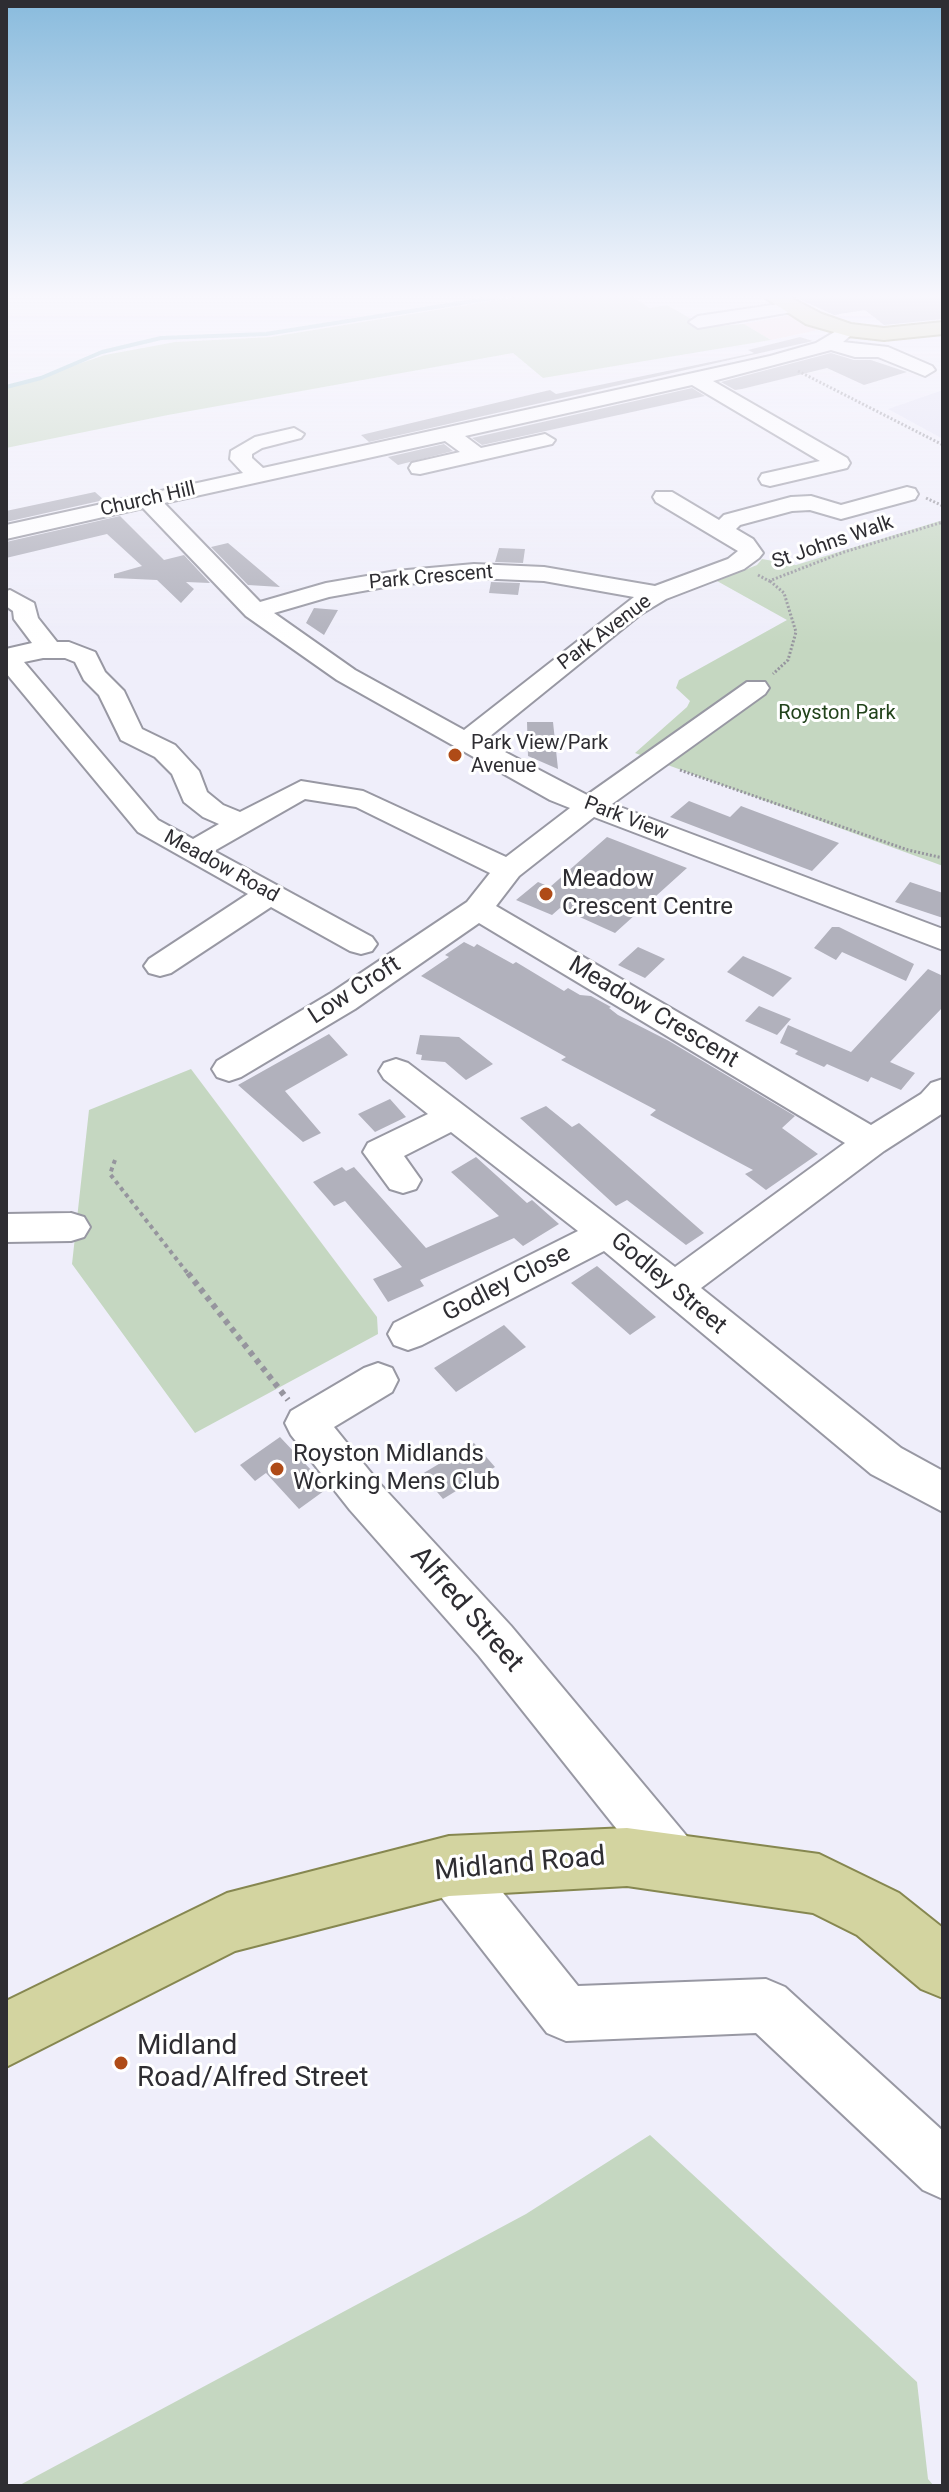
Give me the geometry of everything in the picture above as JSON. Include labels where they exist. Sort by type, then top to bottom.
[{"type":"main road","name":"Midland Road","points":[[6,2035],[227,1923],[449,1866],[627,1857],[819,1884],[878,1914],[943,1967]]},
{"type":"street","name":"Church Hill","points":[[6,532],[536,413]]},
{"type":"street","points":[[754,413],[839,463],[770,479]]},
{"type":"street","points":[[448,433],[477,455]]},
{"type":"street","points":[[258,475],[241,459],[242,451],[255,443],[294,434]]},
{"type":"street","points":[[420,468],[545,440]]},
{"type":"street","points":[[721,530],[732,520],[791,504],[811,503],[841,512],[907,494]]},
{"type":"street","points":[[664,497],[745,544],[751,553],[736,564]]},
{"type":"street","name":"Park View","points":[[149,501],[255,611],[346,675],[560,794],[943,940]]},
{"type":"street","name":"Park Avenue","points":[[466,742],[610,626],[657,594],[736,564]]},
{"type":"street","name":"Park Crescent","points":[[255,611],[326,590],[396,578],[474,571],[544,574],[657,594]]},
{"type":"street","points":[[10,597],[25,608],[26,619],[45,643],[43,650]]},
{"type":"street","points":[[6,658],[43,650],[69,650],[86,657],[93,675],[111,691],[131,734],[165,751],[185,771],[194,796],[213,811],[240,823]]},
{"type":"street","name":"Meadow Road","points":[[6,658],[148,826],[361,944]]},
{"type":"street","points":[[478,909],[508,870],[590,806],[756,688]]},
{"type":"street","points":[[192,851],[301,790],[363,800],[508,870]]},
{"type":"street","points":[[160,966],[269,894]]},
{"type":"street","name":"Low Croft","points":[[229,1069],[343,1001],[478,909]]},
{"type":"street","name":"Meadow Crescent","points":[[478,909],[871,1142]]},
{"type":"street","name":"Godley Street","points":[[396,1071],[607,1233],[886,1461],[943,1493]]},
{"type":"street","points":[[672,1289],[871,1142],[933,1103],[943,1091]]},
{"type":"street","points":[[403,1180],[373,1145],[455,1115]]},
{"type":"street","points":[[6,1228],[71,1227]]},
{"type":"street","name":"Godley Close","points":[[408,1334],[607,1233]]},
{"type":"street","points":[[306,1423],[378,1380]]},
{"type":"street","name":"Alfred Street","points":[[306,1423],[365,1497],[495,1641],[677,1864]]},
{"type":"street","points":[[449,1866],[566,2014],[766,2006],[943,2170]]},
{"type":"path","points":[[885,413],[943,445]]},
{"type":"path","name":"St Johns Walk","points":[[736,564],[769,581],[844,552],[943,522]]},
{"type":"path","points":[[756,688],[788,660],[796,641],[796,624],[784,593],[769,581]]},
{"type":"path","points":[[653,760],[908,850],[943,858]]},
{"type":"path","points":[[115,1160],[110,1174],[306,1423]]},
{"type":"shaded area","points":[[896,413],[943,413],[943,439]]},
{"type":"green space","points":[[6,413],[177,413],[168,415],[6,448]]},
{"type":"green space","name":"Royston Park","points":[[943,520],[943,866],[635,753],[687,707],[690,701],[676,688],[679,680],[787,620],[717,581],[757,565],[762,559],[796,565]]},
{"type":"green space","points":[[191,1069],[377,1317],[378,1334],[195,1433],[72,1264],[89,1110]]},
{"type":"green space","points":[[650,2135],[917,2382],[928,2479],[934,2486],[18,2486],[526,2214]]},
{"type":"building","points":[[452,413],[495,413],[369,442],[361,435]]},
{"type":"building","points":[[581,413],[626,413],[482,445],[472,438]]},
{"type":"building","points":[[444,444],[453,451],[398,465],[388,457]]},
{"type":"building","points":[[95,492],[104,500],[6,522],[6,511]]},
{"type":"building","points":[[120,516],[164,560],[184,555],[210,583],[186,582],[194,589],[181,603],[157,580],[114,578],[114,574],[142,566],[107,534],[6,558],[6,542]]},
{"type":"building","points":[[228,543],[280,587],[248,585],[211,547]]},
{"type":"building","points":[[499,548],[525,549],[523,563],[495,562]]},
{"type":"building","points":[[491,582],[520,583],[518,595],[489,593]]},
{"type":"building","points":[[314,608],[338,610],[324,635],[306,623]]},
{"type":"building","points":[[527,722],[553,722],[558,769],[528,756]]},
{"type":"building","points":[[689,801],[730,817],[741,806],[839,843],[812,871],[670,817]]},
{"type":"building","points":[[607,837],[687,868],[615,933],[560,908],[552,915],[516,900],[538,882],[550,887]]},
{"type":"building","points":[[910,882],[943,893],[943,918],[895,902]]},
{"type":"building","points":[[832,927],[839,927],[914,964],[906,981],[842,952],[836,960],[814,948]]},
{"type":"building","points":[[464,942],[474,947],[477,944],[513,964],[516,962],[564,991],[568,988],[580,995],[591,996],[611,1007],[618,1015],[669,1041],[795,1116],[782,1128],[818,1154],[766,1190],[745,1174],[753,1170],[650,1115],[656,1110],[561,1060],[566,1057],[421,976],[449,957],[445,955]]},
{"type":"building","points":[[638,947],[665,959],[645,978],[618,965]]},
{"type":"building","points":[[743,956],[792,978],[773,997],[727,972]]},
{"type":"building","points":[[928,969],[943,976],[943,1007],[890,1062],[915,1073],[901,1090],[871,1077],[868,1082],[827,1064],[824,1067],[795,1054],[798,1051],[780,1043],[788,1025],[851,1052]]},
{"type":"building","points":[[759,1006],[791,1019],[777,1035],[745,1021]]},
{"type":"building","points":[[329,1034],[348,1055],[285,1091],[321,1133],[303,1142],[238,1085]]},
{"type":"building","points":[[420,1035],[459,1037],[493,1064],[466,1080],[445,1062],[421,1060],[422,1055],[416,1054]]},
{"type":"building","points":[[390,1099],[406,1117],[375,1132],[358,1114]]},
{"type":"building","points":[[546,1106],[572,1127],[579,1123],[704,1233],[686,1245],[627,1200],[616,1206],[520,1118]]},
{"type":"building","points":[[476,1157],[527,1203],[532,1200],[559,1224],[523,1246],[514,1238],[420,1280],[424,1286],[388,1302],[373,1279],[402,1267],[345,1201],[334,1206],[313,1182],[342,1167],[346,1171],[354,1167],[426,1248],[499,1216],[451,1172]]},
{"type":"building","points":[[597,1266],[656,1317],[630,1335],[571,1283]]},
{"type":"building","points":[[504,1325],[526,1347],[456,1392],[434,1368]]},
{"type":"building","name":"Royston Midlands Working Mens Club","points":[[280,1437],[328,1488],[299,1509],[266,1473],[255,1481],[240,1465]]},
{"type":"building","points":[[474,1443],[495,1467],[443,1499],[422,1474]]},
{"type":"place","name":"Park View/Park Avenue","points":[[455,755]]},
{"type":"place","name":"Meadow Crescent Centre","points":[[546,894]]},
{"type":"place","name":"Royston Midlands Working Mens Club","points":[[277,1469]]},
{"type":"place","name":"Midland Road/Alfred Street","points":[[121,2063]]}]
